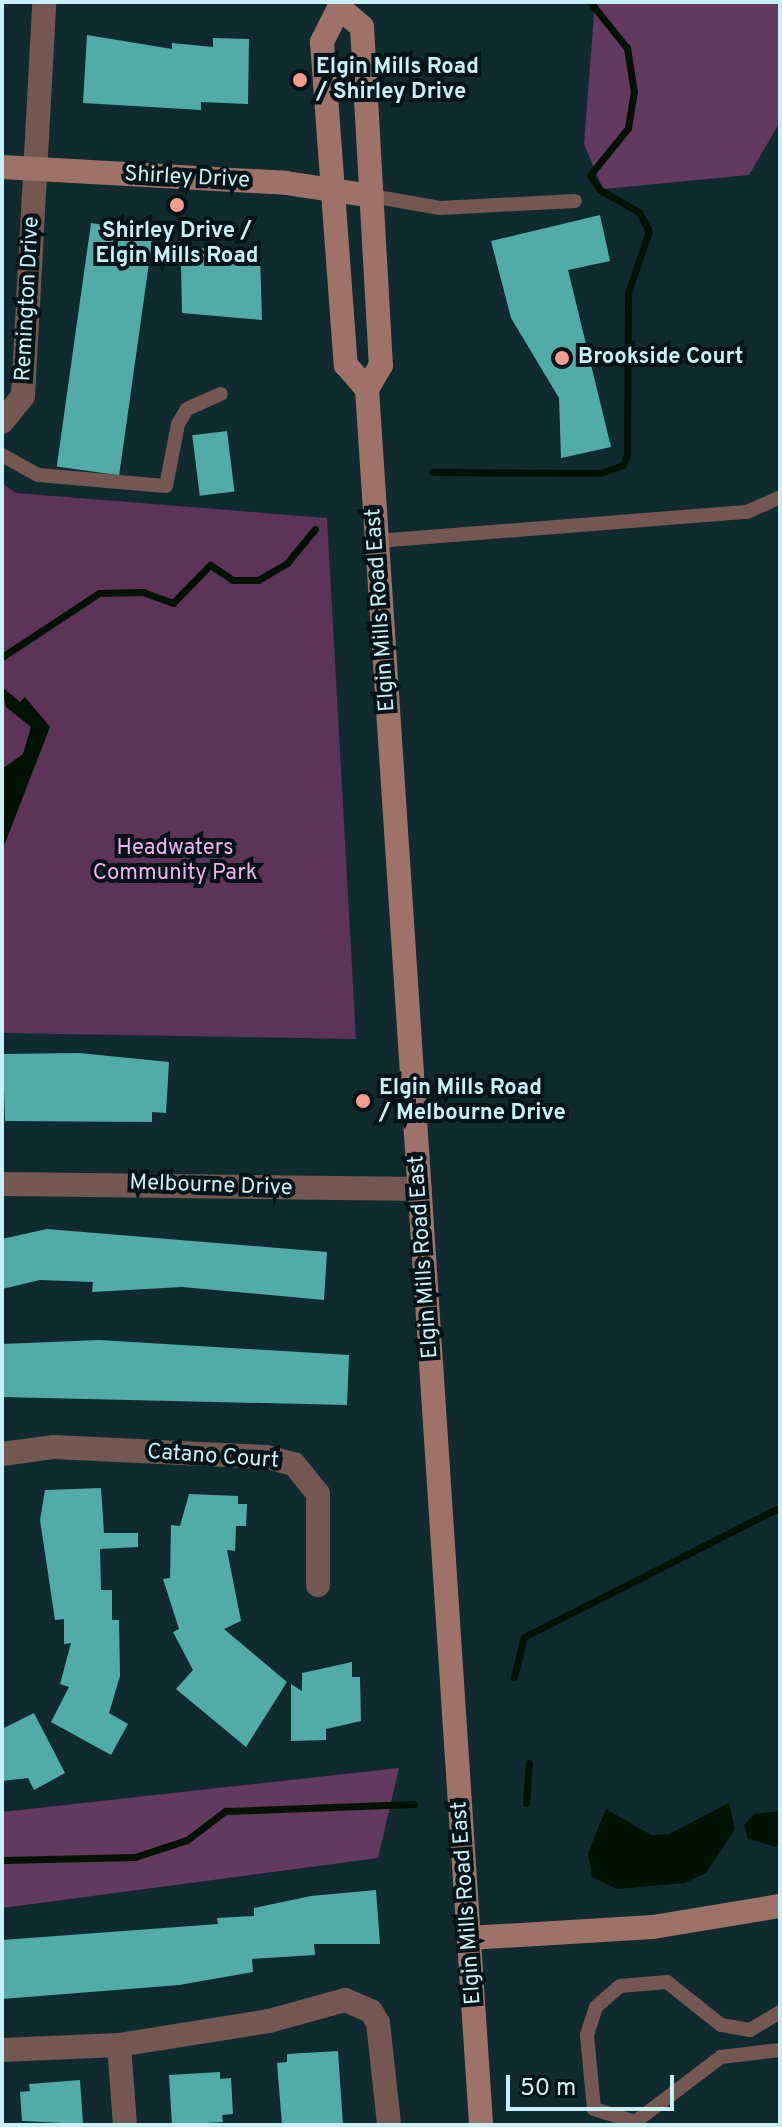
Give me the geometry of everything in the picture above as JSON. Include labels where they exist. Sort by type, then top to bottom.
[{"type":"main road","name":"Elgin Mills Road East","points":[[367,389],[346,365],[322,42],[342,6],[362,27],[381,365],[367,389],[481,2125]]},
{"type":"main road","name":"Shirley Drive","points":[[2,167],[333,190],[372,196]]},
{"type":"main road","points":[[469,1938],[653,1927],[780,1906]]},
{"type":"street","name":"Remington Drive","points":[[2,422],[23,396],[44,2]]},
{"type":"street","name":"Melbourne Drive","points":[[2,1184],[420,1189]]},
{"type":"street","name":"Catano Court","points":[[2,1454],[53,1447],[267,1457],[294,1464],[318,1494],[318,1585]]},
{"type":"street","points":[[2,2050],[119,2045],[269,2021],[330,2002],[359,2003],[371,2011],[383,2038],[389,2125]]},
{"type":"street","points":[[119,2045],[125,2125]]},
{"type":"lane","points":[[372,196],[440,208],[575,201]]},
{"type":"lane","points":[[2,455],[38,475],[166,486],[178,424],[187,409],[221,394]]},
{"type":"lane","points":[[377,541],[747,512],[780,497]]},
{"type":"lane","points":[[780,2012],[750,2030],[721,2025],[667,1982],[620,1986],[596,2007],[587,2035],[594,2109],[635,2122],[721,2057],[780,2050]]},
{"type":"green space","name":"Headwaters Community Park","points":[[2,483],[16,493],[327,518],[356,1039],[2,1033]]},
{"type":"shaded area","points":[[595,2],[780,2],[780,122],[749,175],[603,189],[584,144]]},
{"type":"shaded area","points":[[2,687],[20,702],[25,697],[50,727],[2,851],[2,769],[23,754],[31,727],[6,707]]},
{"type":"shaded area","points":[[399,1768],[378,1858],[2,1908],[2,1812]]},
{"type":"shaded area","points":[[729,1803],[735,1829],[706,1873],[684,1883],[617,1889],[592,1877],[588,1853],[606,1809],[651,1835],[669,1834]]},
{"type":"shaded area","points":[[780,1811],[780,1848],[748,1839],[744,1825],[754,1814]]},
{"type":"building","points":[[87,35],[172,49],[172,43],[213,47],[213,38],[249,39],[248,104],[201,102],[201,110],[83,103]]},
{"type":"building","name":"Brookside Court","points":[[600,215],[610,261],[568,270],[611,447],[561,458],[559,398],[511,318],[491,241]]},
{"type":"building","points":[[91,223],[153,232],[119,475],[57,467]]},
{"type":"building","points":[[193,247],[260,256],[262,320],[182,313],[181,266],[194,265]]},
{"type":"building","points":[[227,431],[234,492],[200,496],[192,435]]},
{"type":"building","points":[[79,1053],[169,1062],[166,1113],[152,1112],[152,1122],[5,1121],[3,1054]]},
{"type":"building","points":[[47,1229],[327,1252],[324,1300],[182,1287],[92,1292],[93,1282],[40,1280],[2,1289],[2,1239]]},
{"type":"building","points":[[99,1340],[349,1355],[347,1405],[2,1397],[2,1344]]},
{"type":"building","points":[[101,1488],[104,1533],[138,1533],[138,1547],[100,1549],[101,1590],[112,1590],[112,1620],[119,1620],[120,1676],[109,1713],[128,1724],[111,1755],[51,1722],[69,1687],[60,1684],[71,1643],[64,1644],[64,1619],[55,1620],[40,1520],[45,1490]]},
{"type":"building","points":[[189,1494],[238,1496],[238,1504],[247,1504],[246,1526],[236,1526],[235,1551],[227,1550],[241,1621],[224,1629],[287,1682],[246,1747],[176,1689],[193,1670],[173,1632],[179,1629],[163,1579],[170,1578],[171,1525],[180,1526]]},
{"type":"building","points":[[352,1662],[352,1677],[360,1677],[361,1721],[326,1729],[326,1740],[291,1741],[291,1684],[302,1691],[302,1673]]},
{"type":"building","points":[[34,1713],[65,1773],[34,1790],[28,1778],[2,1781],[2,1729]]},
{"type":"building","points":[[376,1890],[380,1944],[314,1944],[315,1955],[252,1959],[253,1972],[179,1985],[2,1999],[2,1940],[218,1924],[217,1918],[254,1916],[254,1908],[311,1896]]},
{"type":"building","points":[[338,2051],[343,2125],[282,2125],[277,2063],[287,2062],[287,2054]]},
{"type":"building","points":[[220,2072],[220,2079],[231,2078],[233,2114],[222,2115],[223,2122],[172,2125],[169,2075]]},
{"type":"building","points":[[80,2080],[83,2124],[22,2121],[20,2092],[30,2091],[29,2084]]},
{"type":"waterway","points":[[432,472],[600,473],[623,465],[627,454],[628,293],[649,231],[639,212],[600,190],[590,175],[628,128],[634,92],[627,48],[590,2]]},
{"type":"waterway","points":[[2,657],[99,593],[143,592],[173,603],[210,565],[233,580],[258,580],[287,563],[315,529]]},
{"type":"waterway","points":[[514,1677],[524,1637],[780,1507]]},
{"type":"waterway","points":[[526,1803],[529,1763]]},
{"type":"waterway","points":[[2,1860],[135,1857],[187,1840],[225,1811],[414,1804]]},
{"type":"place","name":"Elgin Mills Road / Shirley Drive","points":[[300,80]]},
{"type":"place","name":"Shirley Drive / Elgin Mills Road","points":[[177,205]]},
{"type":"place","name":"Brookside Court","points":[[562,358]]},
{"type":"place","name":"Elgin Mills Road / Melbourne Drive","points":[[363,1101]]}]
